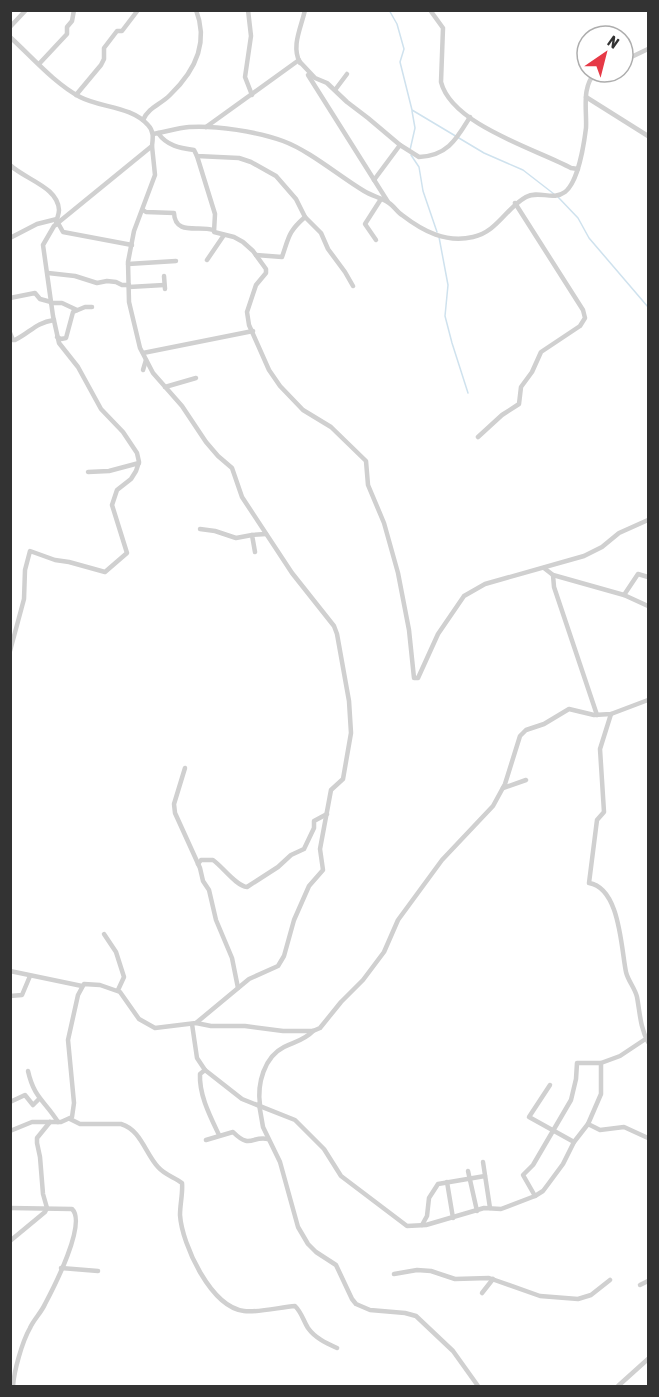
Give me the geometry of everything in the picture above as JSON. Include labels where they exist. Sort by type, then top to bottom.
[{"type":"street","points":[[10,27],[26,10]]},
{"type":"street","points":[[39,64],[68,34],[67,27],[72,21],[74,10]]},
{"type":"street","points":[[76,95],[101,65],[104,59],[104,48],[117,31],[122,31],[138,10]]},
{"type":"street","points":[[143,120],[148,110],[170,95],[200,51],[202,28],[196,10]]},
{"type":"street","points":[[248,10],[251,45],[245,77],[252,94]]},
{"type":"street","points":[[305,10],[297,44],[299,61],[388,202],[401,214],[439,237],[456,239],[476,237],[502,220],[515,203],[535,194],[558,196],[570,188],[577,172],[586,130],[588,84]]},
{"type":"street","points":[[430,10],[443,28],[441,82],[443,90],[470,117],[512,143],[542,154],[577,172]]},
{"type":"street","points":[[10,37],[60,84],[76,95],[120,109],[143,120],[156,134],[176,147],[194,150],[215,214],[213,230]]},
{"type":"street","points":[[10,49],[16,43]]},
{"type":"street","points":[[206,127],[299,61]]},
{"type":"street","points":[[299,61],[315,78],[327,83],[399,145],[419,157],[438,152],[458,138],[470,117]]},
{"type":"street","points":[[335,90],[346,74]]},
{"type":"street","points":[[586,97],[648,136]]},
{"type":"street","points":[[156,134],[206,127],[282,140],[366,192],[388,202]]},
{"type":"street","points":[[156,134],[152,146],[155,175],[134,231],[128,264],[131,313],[142,353],[214,452],[232,468],[242,497],[292,573],[334,626],[349,701],[351,733],[343,779],[331,790],[320,849],[323,870],[309,886],[294,920],[281,963],[249,979],[194,1023]]},
{"type":"street","points":[[374,180],[399,145]]},
{"type":"street","points":[[10,651],[24,599],[25,570],[30,551],[55,560],[69,561],[105,572],[126,556],[112,505],[117,490],[131,479],[138,463],[133,445],[101,409],[78,367],[66,353],[57,337],[43,245],[57,222],[152,146]]},
{"type":"street","points":[[197,156],[239,158],[269,171],[285,184],[305,217],[321,233],[328,249],[353,286]]},
{"type":"street","points":[[10,165],[18,173],[53,194],[59,210],[57,222],[63,232],[132,245]]},
{"type":"street","points":[[376,240],[365,224],[381,199]]},
{"type":"street","points":[[478,437],[502,415],[519,404],[521,387],[532,372],[541,352],[580,326],[585,318],[583,310],[515,203]]},
{"type":"street","points":[[143,210],[174,213],[176,221],[183,228],[194,230],[202,227],[238,239],[256,255],[267,271],[256,285],[247,312],[249,325],[263,360],[280,387],[303,410],[324,422],[366,461],[368,485],[396,560],[409,630],[414,678],[422,674],[438,634],[464,596],[485,584],[544,568],[549,564],[584,556],[602,547],[619,533],[648,520]]},
{"type":"street","points":[[256,255],[282,257],[285,240],[305,217]]},
{"type":"street","points":[[10,238],[37,224],[57,222]]},
{"type":"street","points":[[207,260],[225,235]]},
{"type":"street","points":[[128,264],[176,261]]},
{"type":"street","points":[[48,273],[129,286],[164,287],[164,276]]},
{"type":"street","points":[[10,298],[35,293],[40,299],[62,303],[77,310]]},
{"type":"street","points":[[57,337],[66,338],[71,316],[77,310],[92,307]]},
{"type":"street","points":[[10,333],[15,340],[38,323],[54,320]]},
{"type":"street","points":[[142,353],[253,332]]},
{"type":"street","points":[[143,370],[146,360]]},
{"type":"street","points":[[165,387],[196,378]]},
{"type":"street","points":[[88,472],[109,471],[138,463]]},
{"type":"street","points":[[200,529],[236,538],[266,534]]},
{"type":"street","points":[[252,535],[255,552]]},
{"type":"street","points":[[544,568],[553,575],[624,595],[648,606]]},
{"type":"street","points":[[624,595],[638,573],[648,577]]},
{"type":"street","points":[[553,575],[554,587],[597,715]]},
{"type":"street","points":[[478,1386],[453,1351],[419,1319],[405,1313],[369,1310],[352,1299],[338,1267],[310,1247],[298,1227],[280,1162],[261,1121],[259,1104],[261,1080],[272,1055],[281,1048],[302,1040],[323,1025],[341,1002],[363,980],[384,952],[398,920],[433,872],[457,843],[490,811],[503,788],[520,736],[526,730],[544,724],[569,709],[597,715],[611,714],[648,700]]},
{"type":"street","points":[[535,1196],[523,1174],[533,1165],[571,1100],[577,1063],[601,1063],[620,1056],[647,1040],[639,1015],[637,996],[626,971],[616,917],[603,890],[589,883],[597,820],[604,812],[600,749],[611,714]]},
{"type":"street","points":[[185,768],[174,804],[175,813],[198,864],[203,881],[209,890],[216,920],[232,958],[238,988]]},
{"type":"street","points":[[503,788],[526,780]]},
{"type":"street","points":[[198,864],[201,860],[216,861],[238,884],[247,887],[278,867],[291,855],[304,849],[314,828],[314,821],[327,814]]},
{"type":"street","points":[[104,934],[116,952],[124,977],[118,990]]},
{"type":"street","points":[[10,971],[82,986],[89,983],[118,990],[139,1019],[149,1026],[161,1028],[194,1023],[211,1026],[313,1031]]},
{"type":"street","points":[[10,996],[22,995],[30,976]]},
{"type":"street","points":[[70,1119],[74,1102],[68,1040],[82,986]]},
{"type":"street","points":[[194,1023],[196,1058],[205,1070],[242,1099],[295,1120],[324,1149],[341,1176],[407,1226],[422,1225],[490,1208],[501,1209],[543,1191],[588,1124],[601,1095],[601,1063]]},
{"type":"street","points":[[205,1070],[200,1074],[200,1081],[207,1110],[219,1135]]},
{"type":"street","points":[[28,1071],[39,1099],[58,1122]]},
{"type":"street","points":[[550,1085],[529,1117],[574,1142]]},
{"type":"street","points":[[10,1102],[25,1095],[33,1104],[39,1099]]},
{"type":"street","points":[[10,1131],[32,1122],[58,1122],[70,1119],[80,1124],[127,1125],[142,1140],[148,1154],[159,1168],[182,1183],[180,1216],[183,1233],[190,1253],[216,1295],[234,1309],[246,1312],[295,1306],[308,1328],[320,1340],[337,1348]]},
{"type":"street","points":[[47,1208],[43,1194],[37,1138],[50,1122]]},
{"type":"street","points":[[588,1124],[600,1130],[624,1127],[648,1138]]},
{"type":"street","points":[[206,1140],[233,1132],[249,1142],[262,1137],[268,1139]]},
{"type":"street","points":[[483,1162],[490,1208]]},
{"type":"street","points":[[468,1171],[477,1211]]},
{"type":"street","points":[[422,1225],[427,1216],[429,1198],[438,1184],[485,1176]]},
{"type":"street","points":[[447,1182],[453,1218]]},
{"type":"street","points":[[10,1208],[72,1209],[76,1217],[72,1242],[46,1302],[28,1331],[13,1386]]},
{"type":"street","points":[[10,1241],[47,1208]]},
{"type":"street","points":[[61,1268],[98,1271]]},
{"type":"street","points":[[394,1274],[423,1270],[455,1279],[493,1279],[540,1296],[578,1299],[591,1295],[610,1280]]},
{"type":"street","points":[[482,1293],[493,1279]]},
{"type":"street","points":[[640,1285],[648,1281]]},
{"type":"street","points":[[618,1386],[648,1359]]},
{"type":"waterway","points":[[389,10],[397,24],[404,49],[400,62],[412,110],[484,153],[523,170],[554,194]]},
{"type":"waterway","points":[[410,150],[415,128],[412,111]]},
{"type":"waterway","points":[[411,155],[419,167],[423,191],[437,232]]},
{"type":"waterway","points":[[558,197],[578,218],[589,238],[648,307]]},
{"type":"waterway","points":[[439,237],[448,285],[445,316],[468,393]]}]
